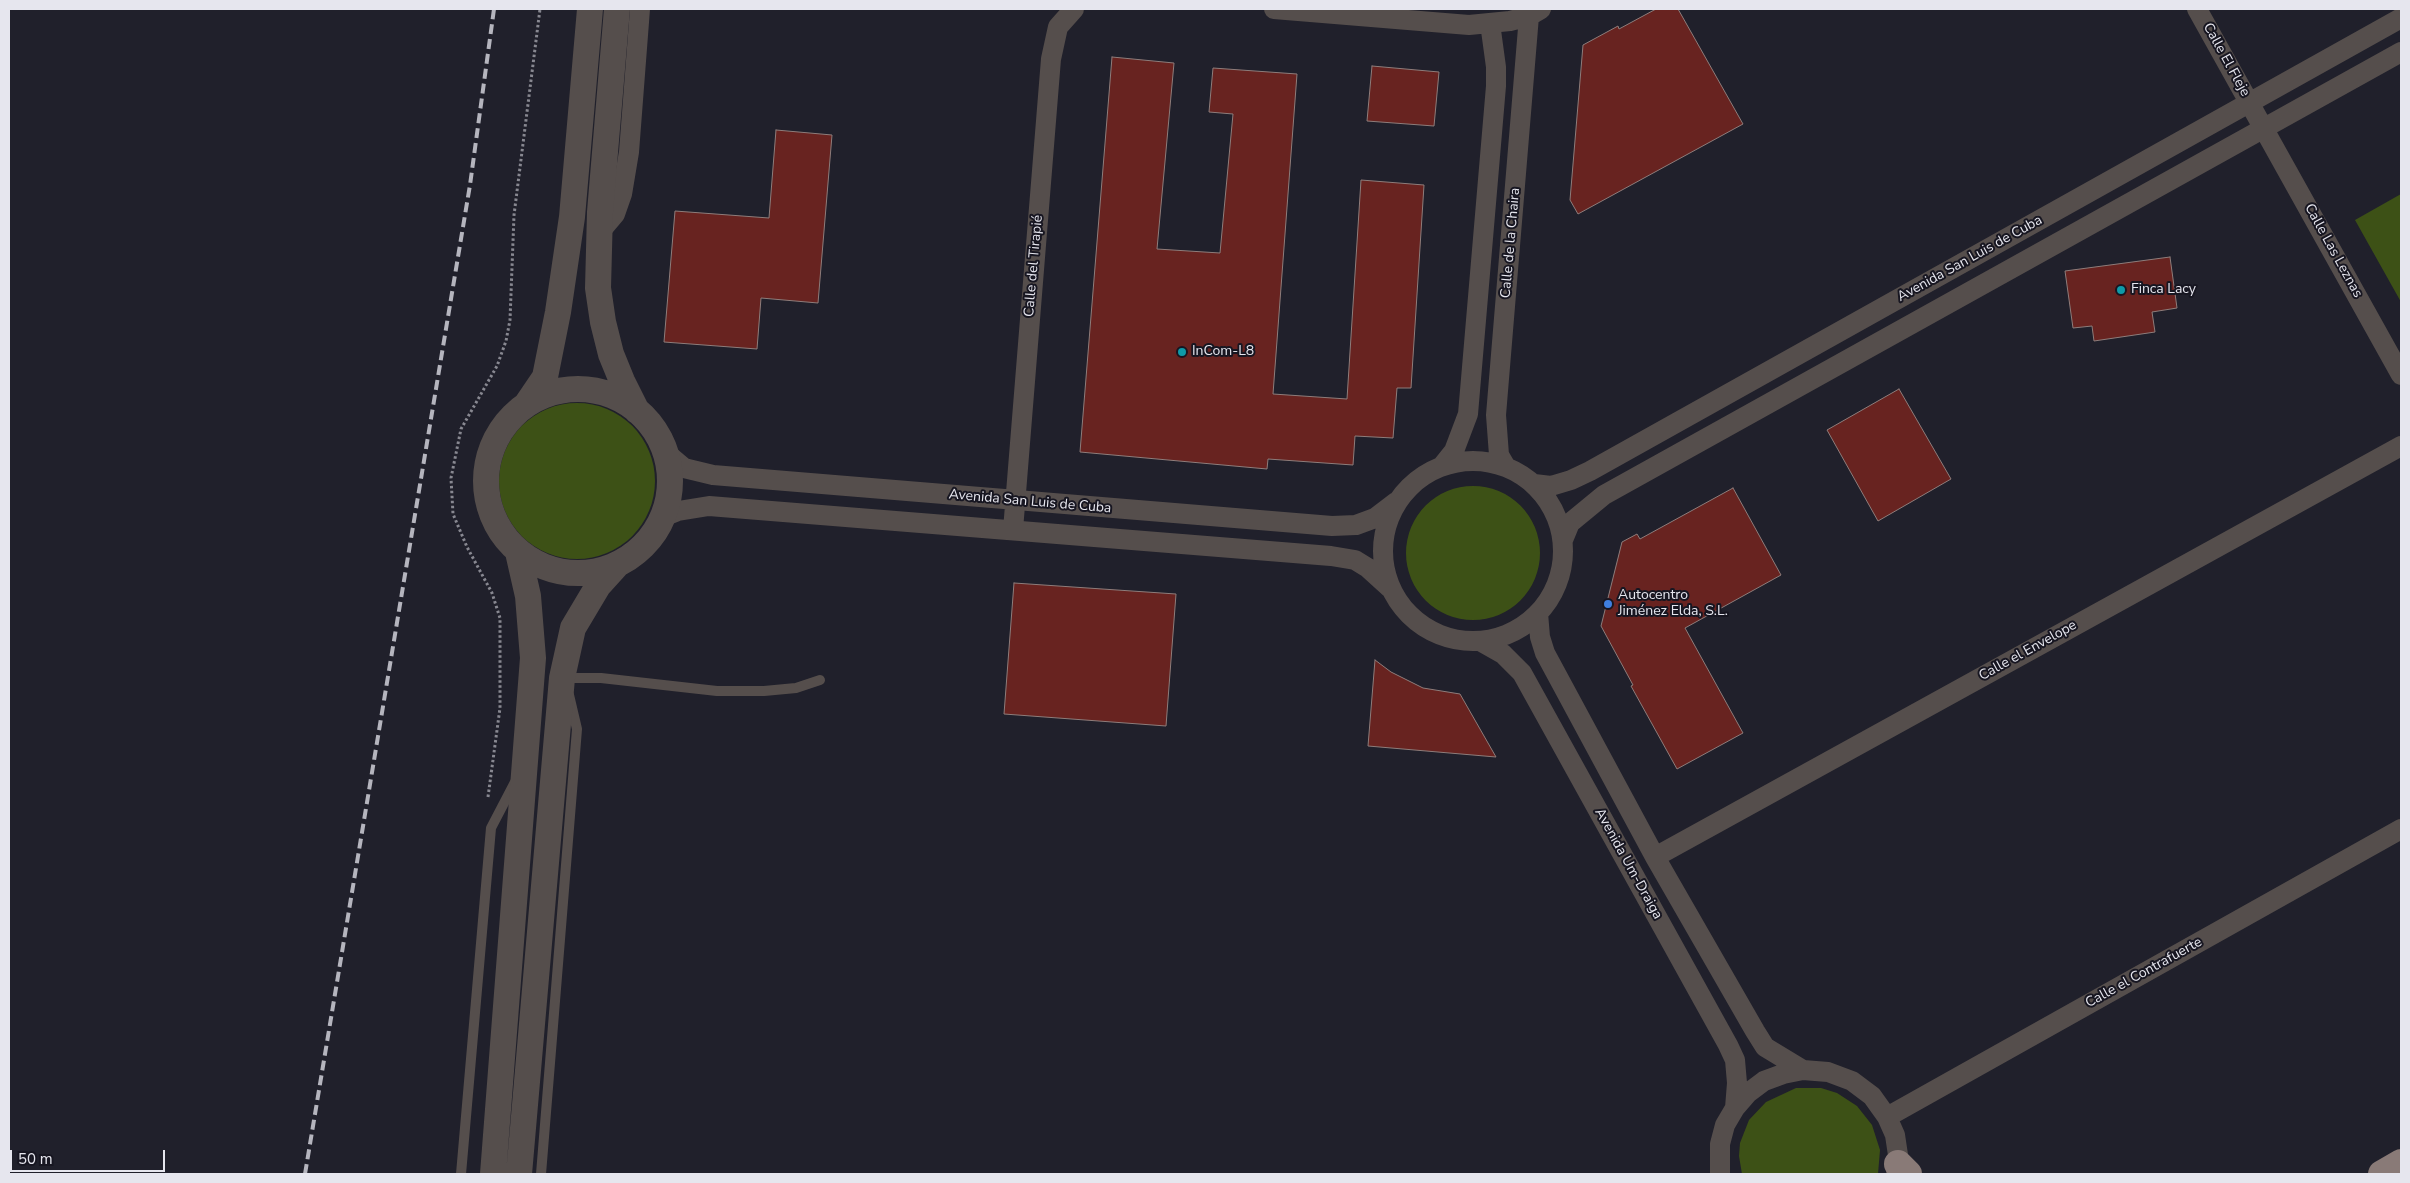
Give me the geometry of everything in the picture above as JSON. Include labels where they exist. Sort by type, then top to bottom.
[{"type":"main road","points":[[2382,1174],[2401,1163]]},
{"type":"street","points":[[526,405],[545,377],[558,312],[572,217],[590,9]]},
{"type":"street","points":[[617,9],[599,233],[598,288],[603,322],[611,354],[622,381],[638,411]]},
{"type":"street","points":[[599,233],[615,214],[623,186],[629,152],[640,9]]},
{"type":"street","name":"Calle del Tirapié","points":[[1013,530],[1052,50],[1058,27],[1074,9]]},
{"type":"street","points":[[1274,9],[1470,25],[1510,21],[1535,12]]},
{"type":"street","name":"Calle El Fleje","points":[[2197,9],[2256,114]]},
{"type":"street","name":"Calle de la Chaira","points":[[1506,467],[1499,455],[1496,415],[1535,12]]},
{"type":"street","name":"Avenida San Luis de Cuba","points":[[1562,540],[1570,524],[1604,495],[2256,114],[2401,18]]},
{"type":"street","name":"Calle de la Chaira","points":[[1442,466],[1454,452],[1468,414],[1496,86],[1496,66],[1490,23]]},
{"type":"street","name":"Avenida San Luis de Cuba","points":[[1534,484],[1551,486],[1571,480],[1590,471],[2256,114],[2401,52]]},
{"type":"street","name":"Calle Las Leznas","points":[[2256,114],[2401,375]]},
{"type":"street","points":[[520,1174],[562,678],[573,628],[598,586],[617,565],[636,553],[652,536],[663,517],[669,495],[670,473],[665,452],[650,423],[638,411],[618,398],[587,390],[571,390],[547,394],[526,405],[508,421],[494,441],[487,464],[485,488],[490,512],[501,534],[518,552],[540,566],[565,573],[592,572],[617,565]]},
{"type":"street","name":"Calle el Envelope","points":[[1656,857],[2401,446]]},
{"type":"street","name":"Avenida San Luis de Cuba","points":[[665,452],[684,468],[713,475],[1332,526],[1356,525],[1375,518],[1396,502]]},
{"type":"street","points":[[1474,460],[1506,467],[1534,484],[1548,500],[1557,519],[1562,540],[1562,566],[1554,591],[1538,613],[1512,632],[1480,640],[1452,639],[1426,628],[1405,611],[1390,588],[1382,559],[1384,529],[1396,502],[1416,480],[1442,466],[1474,460]]},
{"type":"street","name":"Avenida San Luis de Cuba","points":[[663,517],[678,510],[709,506],[1331,556],[1355,560],[1368,568],[1390,588]]},
{"type":"street","points":[[493,1174],[526,761],[532,649],[528,596],[518,552]]},
{"type":"street","name":"Avenida Um-Draiga","points":[[1538,613],[1544,654],[1656,857],[1765,1047],[1803,1070]]},
{"type":"street","name":"Avenida Um-Draiga","points":[[1480,640],[1503,654],[1522,673],[1728,1045],[1735,1060],[1735,1108]]},
{"type":"street","name":"Calle el Contrafuerte","points":[[1887,1117],[2401,829]]},
{"type":"street","points":[[1720,1174],[1720,1144],[1725,1125],[1735,1108],[1748,1093],[1764,1082],[1783,1074],[1803,1070],[1828,1072],[1852,1081],[1872,1096],[1887,1117],[1895,1135],[1900,1171]]},
{"type":"lane","points":[[542,1174],[577,729],[571,698],[562,678],[601,678],[717,691],[796,688],[820,680]]},
{"type":"lane","points":[[461,1174],[491,828],[526,761]]},
{"type":"path","points":[[486,806],[497,743],[500,708],[500,618],[492,593],[467,547],[453,514],[451,478],[461,430],[497,366],[509,327],[512,295],[514,216],[540,9]]},
{"type":"green space","points":[[2401,194],[2401,302],[2355,220]]},
{"type":"green space","points":[[569,403],[585,403],[600,406],[614,412],[632,426],[646,444],[652,458],[655,481],[652,504],[646,518],[632,536],[614,550],[600,556],[585,559],[569,559],[554,556],[540,550],[522,536],[512,524],[502,504],[499,489],[499,473],[502,458],[508,444],[522,426],[534,416],[554,406]]},
{"type":"green space","points":[[1473,486],[1499,491],[1520,506],[1535,527],[1540,553],[1535,579],[1520,600],[1499,615],[1473,620],[1447,615],[1426,600],[1411,579],[1406,553],[1411,527],[1426,506],[1447,491]]},
{"type":"green space","points":[[1796,1088],[1821,1088],[1837,1093],[1857,1106],[1872,1125],[1880,1150],[1878,1174],[1742,1174],[1739,1156],[1740,1143],[1749,1120],[1766,1102]]},
{"type":"building","points":[[1656,9],[1678,9],[1743,124],[1578,214],[1570,200],[1583,45],[1618,26],[1619,29]]},
{"type":"building","name":"InCom-L8","points":[[1112,57],[1174,63],[1157,249],[1220,253],[1233,114],[1209,112],[1213,68],[1297,74],[1273,394],[1347,399],[1361,180],[1424,185],[1411,388],[1397,388],[1393,438],[1355,436],[1353,465],[1268,459],[1267,469],[1080,452]]},
{"type":"building","points":[[1372,66],[1439,72],[1434,126],[1367,121]]},
{"type":"building","points":[[776,130],[832,135],[818,303],[761,298],[757,349],[664,342],[675,211],[769,218]]},
{"type":"building","name":"Finca Lacy","points":[[2170,257],[2177,308],[2152,312],[2155,332],[2094,341],[2092,326],[2073,328],[2065,271]]},
{"type":"building","points":[[1899,389],[1951,479],[1878,521],[1827,430]]},
{"type":"building","points":[[1733,488],[1781,575],[1685,628],[1743,733],[1677,769],[1631,686],[1633,685],[1601,626],[1622,542],[1637,534],[1640,539]]},
{"type":"building","points":[[1014,583],[1176,594],[1166,726],[1004,714]]},
{"type":"building","points":[[1375,660],[1391,672],[1423,688],[1460,694],[1496,757],[1368,746]]},
{"type":"railway","points":[[305,1174],[470,185],[494,9]]},
{"type":"place","name":"Finca Lacy","points":[[2121,290]]},
{"type":"place","name":"InCom-L8","points":[[1182,352]]},
{"type":"place","name":"Autocentro Jiménez Elda, S.L.","points":[[1608,604]]}]
